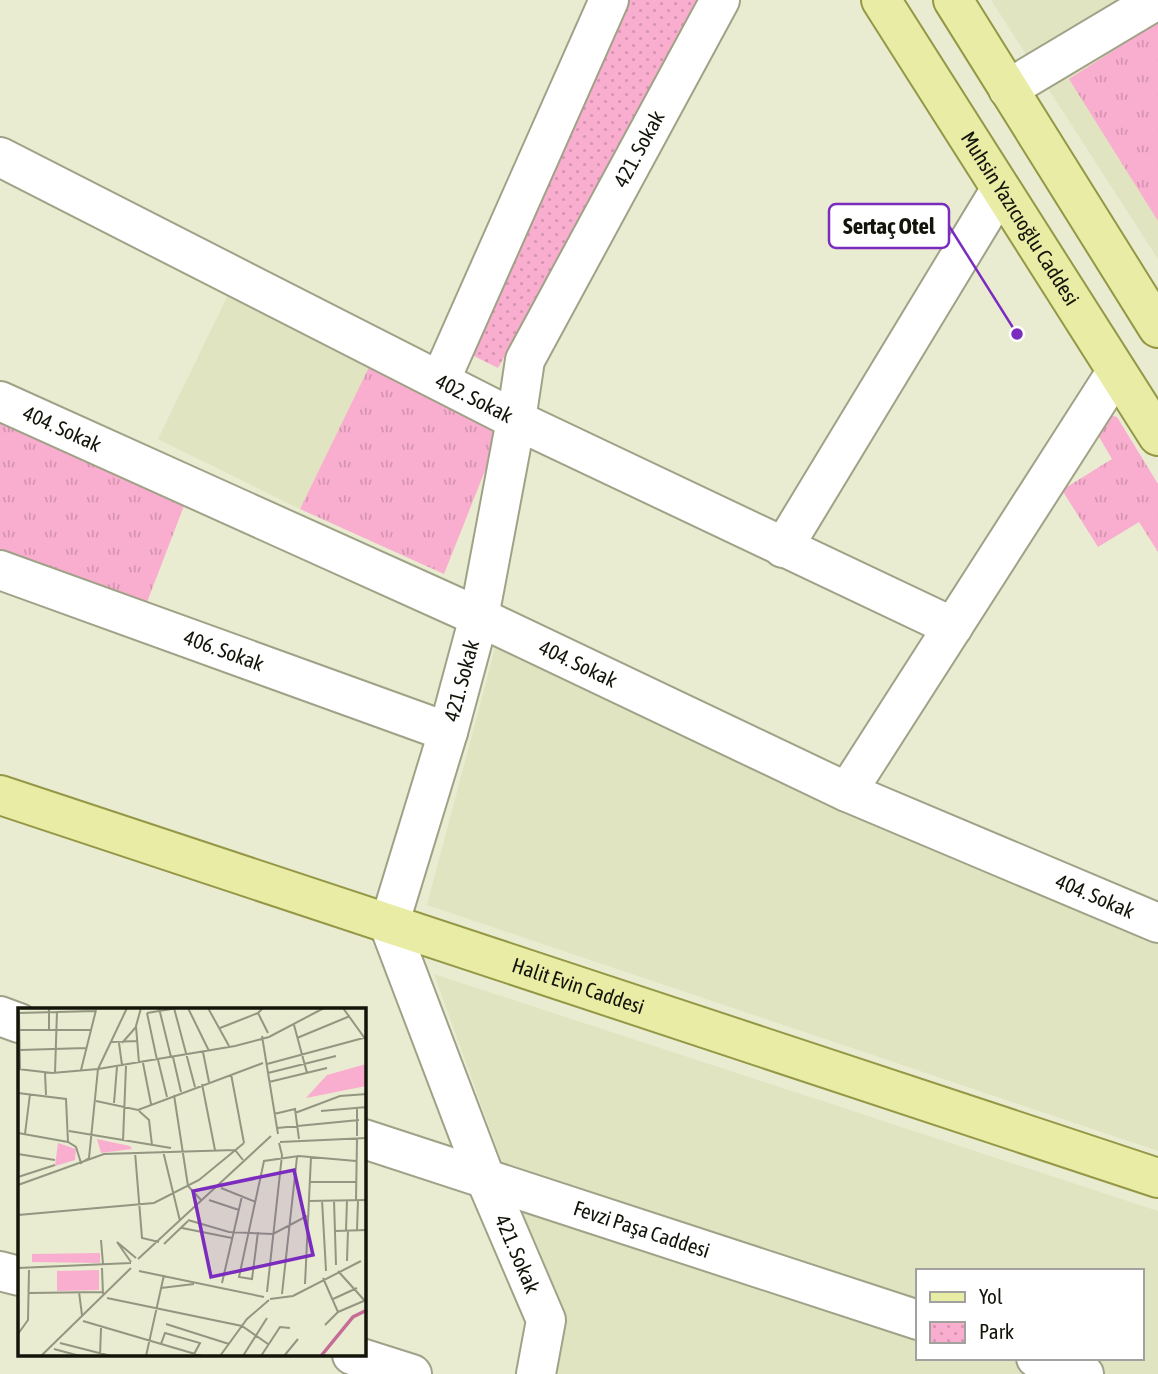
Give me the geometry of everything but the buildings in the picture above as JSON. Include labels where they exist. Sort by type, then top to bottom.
[{"type":"main road","name":"Muhsin Yazıcıoğlu Caddesi","points":[[881,0],[1158,436]]},
{"type":"main road","points":[[953,0],[1158,328]]},
{"type":"main road","name":"Halit Evin Caddesi","points":[[0,795],[1158,1178]]},
{"type":"street","points":[[440,381],[609,0]]},
{"type":"street","name":"421. Sokak","points":[[536,1374],[546,1321],[486,1180],[389,925],[448,732],[479,617],[516,420],[524,360],[720,0]]},
{"type":"street","points":[[1008,89],[1157,0]]},
{"type":"street","name":"402. Sokak","points":[[0,157],[516,420],[953,627]]},
{"type":"street","points":[[783,548],[1000,190]]},
{"type":"street","points":[[848,792],[1116,372]]},
{"type":"street","name":"404. Sokak","points":[[0,401],[479,617],[848,792],[1158,923]]},
{"type":"street","name":"406. Sokak","points":[[0,570],[448,732]]},
{"type":"street","points":[[0,1017],[18,1023]]},
{"type":"street","name":"Fevzi Paşa Caddesi","points":[[366,1140],[916,1319]]},
{"type":"street","points":[[0,1272],[18,1276]]},
{"type":"street","points":[[355,1356],[412,1374]]},
{"type":"street","points":[[1042,1360],[1084,1374]]},
{"type":"shaded area","points":[[991,0],[1158,0],[1158,259]]},
{"type":"shaded area","points":[[231,289],[373,359],[300,509],[158,439]]},
{"type":"shaded area","points":[[498,637],[1158,942],[1158,1151],[427,905]]},
{"type":"shaded area","points":[[434,974],[1158,1211],[1158,1374],[549,1374],[564,1334]]},
{"type":"green space","points":[[621,0],[704,0],[498,368],[466,352]]},
{"type":"green space","points":[[1158,22],[1158,221],[1069,79]]},
{"type":"green space","points":[[373,359],[502,428],[444,574],[300,509]]},
{"type":"green space","points":[[1103,413],[1117,417],[1158,484],[1158,552],[1139,522],[1098,547],[1062,490],[1112,459],[1092,425]]},
{"type":"green space","points":[[0,419],[187,498],[144,610],[0,558]]},
{"type":"place","name":"Sertaç Otel","points":[[1017,334]]}]
